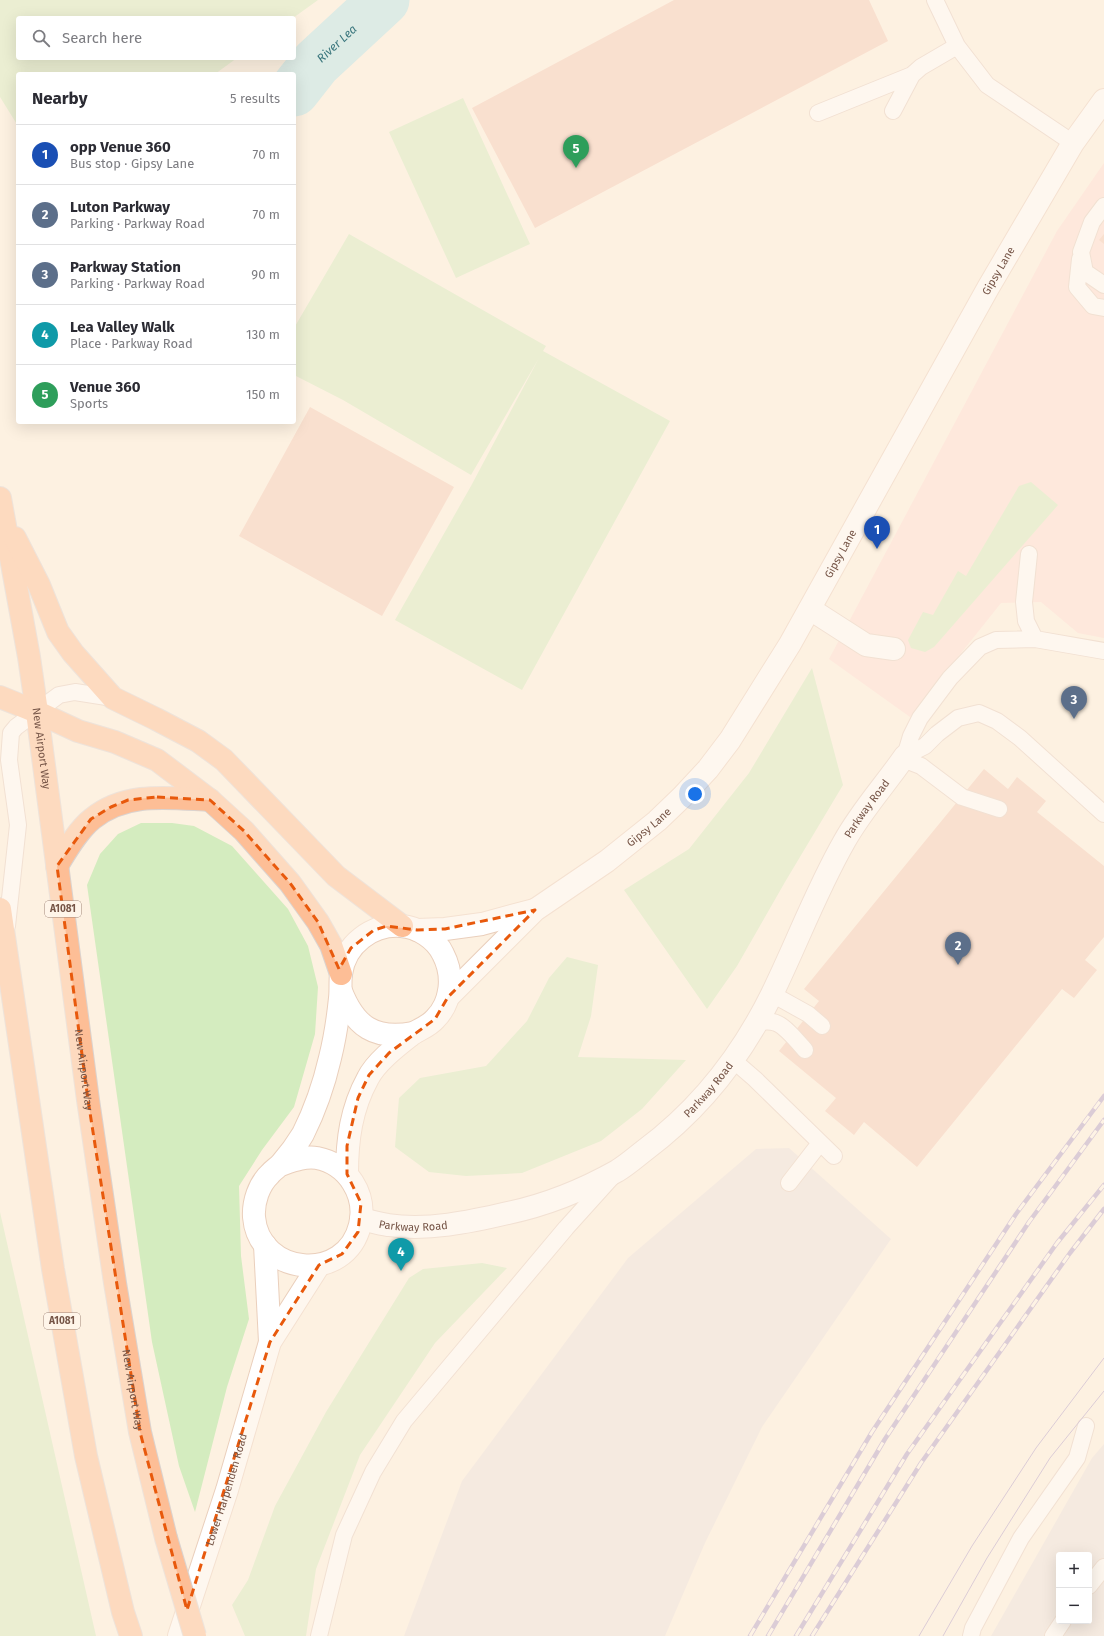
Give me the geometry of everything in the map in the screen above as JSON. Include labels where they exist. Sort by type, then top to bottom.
[{"type":"highway","points":[[2,508],[39,585],[58,632],[73,653],[113,698],[198,741],[224,760],[336,876],[409,928]]},
{"type":"highway","name":"New Airport Way","points":[[2,508],[37,712],[88,1100],[115,1284],[140,1432],[166,1538],[195,1636]]},
{"type":"highway","points":[[0,697],[37,712],[78,732],[115,742],[157,760],[210,800],[244,831],[290,883],[318,922],[331,945],[341,983]]},
{"type":"highway","points":[[57,866],[71,843],[91,819],[111,807],[128,800],[157,797],[210,800]]},
{"type":"highway","name":"A1081","points":[[0,909],[54,1277],[86,1456],[123,1612],[131,1636]]},
{"type":"main road","name":"Gipsy Lane","points":[[448,997],[535,910],[607,861],[657,821],[703,775],[730,740],[778,664],[810,609],[988,288],[1072,143],[1104,100]]},
{"type":"main road","points":[[810,609],[866,645],[894,648]]},
{"type":"main road","name":"Parkway Road","points":[[362,1219],[403,1227],[431,1226],[478,1220],[530,1208],[566,1196],[618,1170],[662,1138],[684,1117],[720,1078],[733,1060],[772,994],[816,896],[844,841],[864,809],[904,757]]},
{"type":"main road","name":"Gipsy Lane","points":[[409,928],[445,929],[482,924],[535,910]]},
{"type":"main road","points":[[280,1165],[297,1159],[315,1158],[332,1163],[347,1174],[356,1187],[362,1203],[362,1219],[358,1232],[352,1244],[342,1254],[331,1261],[319,1265],[295,1265],[273,1254],[265,1245],[258,1232],[254,1217],[255,1202],[260,1187],[268,1175],[280,1165],[302,1135],[326,1078],[335,1038],[341,983],[344,960],[351,948],[362,937],[374,930],[387,926],[409,928],[431,939],[442,951],[448,966],[450,981],[448,997],[443,1009],[435,1019],[425,1028],[413,1033],[398,1036],[382,1034],[368,1029],[356,1019],[347,1006],[341,983]]},
{"type":"main road","points":[[347,1174],[347,1146],[358,1098],[369,1075],[389,1053],[413,1033]]},
{"type":"main road","name":"Lower Harpenden Road","points":[[265,1245],[270,1342]]},
{"type":"main road","name":"Lower Harpenden Road","points":[[179,1636],[227,1490],[270,1342],[319,1265]]},
{"type":"lane","points":[[935,0],[957,46],[987,85],[1072,143]]},
{"type":"lane","points":[[818,113],[912,74],[957,46]]},
{"type":"lane","points":[[893,110],[912,74]]},
{"type":"lane","points":[[1104,206],[1092,222],[1081,252],[1077,287],[1093,306],[1104,308]]},
{"type":"lane","points":[[1081,252],[1085,272],[1104,285]]},
{"type":"lane","points":[[1029,554],[1024,602],[1026,621],[1035,639]]},
{"type":"lane","points":[[904,757],[911,736],[920,718],[950,678],[980,647],[996,640],[1035,639],[1104,651]]},
{"type":"lane","points":[[5,944],[18,825],[9,760],[11,733],[16,727],[59,695],[75,692],[113,698]]},
{"type":"lane","points":[[904,757],[925,746],[937,734],[958,718],[979,713],[997,721],[1020,738],[1104,814]]},
{"type":"lane","points":[[904,757],[921,766],[962,797],[999,809]]},
{"type":"lane","points":[[772,994],[808,1014],[822,1026]]},
{"type":"lane","points":[[756,1022],[766,1021],[776,1023],[791,1035],[804,1050]]},
{"type":"lane","points":[[733,1060],[834,1156]]},
{"type":"lane","points":[[789,1183],[820,1143]]},
{"type":"lane","points":[[319,1636],[344,1535],[373,1472],[404,1422],[566,1228],[618,1170]]},
{"type":"lane","points":[[971,1636],[973,1628],[1020,1538],[1076,1458],[1086,1426]]},
{"type":"lane","points":[[1092,1582],[1104,1567]]},
{"type":"lane","points":[[1053,1636],[1061,1624]]},
{"type":"highlighted area","points":[[157,797],[210,800],[244,831],[290,883],[318,922],[339,969],[351,948],[374,930],[387,926],[417,930],[445,929],[535,910],[448,997],[435,1019],[389,1053],[369,1075],[358,1098],[347,1146],[347,1174],[361,1203],[358,1232],[342,1254],[319,1265],[270,1342],[187,1610],[140,1432],[88,1100],[57,866],[91,819],[111,807],[128,800]]},
{"type":"shaded area","points":[[1104,163],[1104,638],[1078,633],[1041,602],[1001,603],[910,717],[829,659],[1057,231]]},
{"type":"shaded area","points":[[789,1148],[891,1239],[762,1427],[705,1543],[665,1636],[404,1636],[462,1481],[628,1258],[756,1149]]},
{"type":"shaded area","points":[[1104,1444],[1104,1636],[991,1636],[1092,1458]]},
{"type":"green space","points":[[0,0],[318,0],[296,16],[16,16],[16,60],[234,60],[218,72],[16,72],[16,123],[0,97]]},
{"type":"green space","points":[[463,98],[530,244],[456,278],[389,132]]},
{"type":"green space","points":[[349,234],[546,346],[543,351],[670,421],[522,690],[395,620],[471,486],[539,358],[471,475],[343,400],[296,376],[296,325]]},
{"type":"green space","points":[[1031,482],[1058,505],[934,647],[925,652],[911,648],[908,640],[923,612],[933,615],[958,571],[966,576],[1019,486]]},
{"type":"green space","points":[[812,668],[843,785],[737,966],[707,1009],[624,890],[689,849],[749,773]]},
{"type":"green space","points":[[141,823],[172,823],[194,826],[232,846],[288,909],[308,946],[318,987],[315,1034],[294,1107],[262,1150],[239,1186],[241,1256],[249,1319],[227,1387],[195,1512],[179,1466],[152,1342],[87,885],[100,854],[118,834]]},
{"type":"green space","points":[[567,957],[598,965],[591,1016],[578,1057],[686,1060],[642,1109],[601,1141],[522,1173],[466,1176],[429,1172],[395,1147],[399,1098],[420,1078],[486,1066],[527,1021],[549,978]]},
{"type":"green space","points":[[0,1212],[96,1636],[0,1636]]},
{"type":"green space","points":[[482,1263],[507,1268],[435,1343],[360,1455],[316,1569],[306,1636],[245,1636],[232,1605],[248,1580],[275,1506],[326,1412],[409,1278],[423,1269]]},
{"type":"building","points":[[674,0],[869,0],[888,41],[535,228],[472,108]]},
{"type":"building","points":[[1104,234],[1104,244],[1099,240]]},
{"type":"building","points":[[310,407],[454,487],[382,616],[239,536]]},
{"type":"building","points":[[984,769],[1008,789],[1017,777],[1046,801],[1037,812],[1104,866],[1104,937],[1085,960],[1097,970],[1074,998],[1062,989],[917,1167],[864,1122],[854,1135],[825,1111],[836,1098],[779,1051],[819,1001],[804,989]]},
{"type":"waterway","name":"River Lea","points":[[296,88],[316,63],[384,0]]},
{"type":"tram line","points":[[919,1636],[972,1546],[1036,1448],[1104,1358]]},
{"type":"tram line","points":[[943,1636],[987,1558],[1050,1458],[1104,1391]]},
{"type":"railway","points":[[750,1636],[872,1432],[1016,1214],[1104,1096]]},
{"type":"railway","points":[[768,1636],[885,1439],[1029,1222],[1104,1120]]},
{"type":"railway","points":[[796,1636],[907,1454],[1057,1243],[1104,1185]]},
{"type":"railway","points":[[812,1636],[921,1463],[1070,1253],[1104,1209]]},
{"type":"place","name":"Venue 360","points":[[576,168]]},
{"type":"place","name":"opp Venue 360","points":[[877,549]]},
{"type":"place","name":"Parkway Station","points":[[1074,719]]},
{"type":"place","name":"Luton Parkway","points":[[958,965]]},
{"type":"place","name":"Lea Valley Walk","points":[[401,1271]]}]
